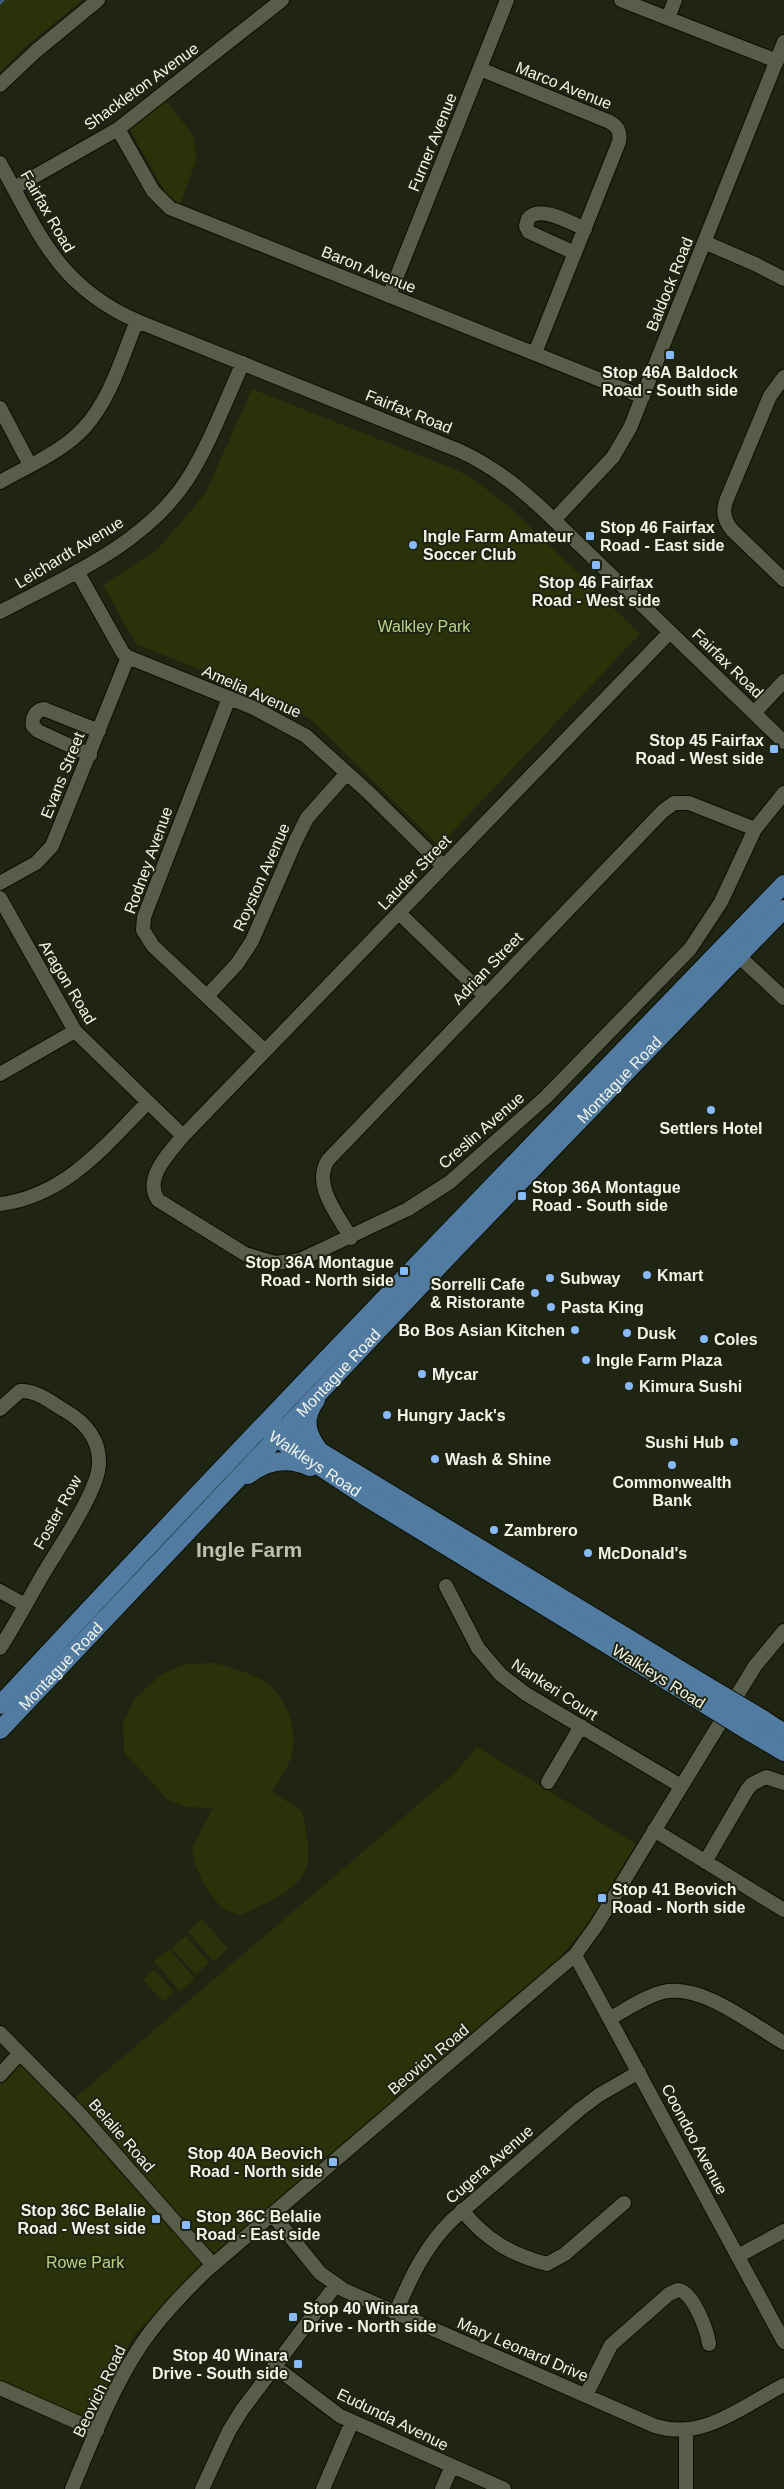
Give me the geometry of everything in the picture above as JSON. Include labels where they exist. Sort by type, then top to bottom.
[{"type":"main road","name":"Montague Road","points":[[0,1730],[732,950],[784,884]]},
{"type":"main road","name":"Montague Road","points":[[0,1705],[264,1423],[732,950],[784,909]]},
{"type":"main road","points":[[319,1450],[308,1434],[307,1416],[330,1379]]},
{"type":"main road","name":"Walkleys Road","points":[[264,1423],[336,1478],[756,1725],[784,1752]]},
{"type":"main road","name":"Walkleys Road","points":[[279,1433],[319,1450],[699,1691]]},
{"type":"main road","points":[[226,1489],[255,1469],[278,1461],[300,1463],[336,1478]]},
{"type":"main road","name":"Walkleys Road","points":[[756,1725],[784,1732]]},
{"type":"street","points":[[0,85],[36,51],[98,0]]},
{"type":"street","name":"Shackleton Avenue","points":[[14,188],[118,129],[282,0]]},
{"type":"street","name":"Furner Avenue","points":[[389,296],[507,0]]},
{"type":"street","points":[[621,0],[776,61]]},
{"type":"street","points":[[668,18],[675,0]]},
{"type":"street","name":"Baldock Road","points":[[554,520],[614,457],[624,439],[643,397],[784,42]]},
{"type":"street","name":"Marco Avenue","points":[[480,69],[617,127],[620,133],[620,142],[535,353]]},
{"type":"street","name":"Baron Avenue","points":[[118,129],[153,191],[170,208],[643,397]]},
{"type":"street","name":"Fairfax Road","points":[[0,163],[44,243],[68,275],[101,302],[137,321],[474,457],[511,480],[784,742]]},
{"type":"street","points":[[575,253],[530,232],[526,226],[528,219],[536,213],[545,213],[585,229]]},
{"type":"street","points":[[704,242],[763,267],[784,279]]},
{"type":"street","points":[[0,482],[65,444],[90,420],[106,394],[137,321]]},
{"type":"street","name":"Leichardt Avenue","points":[[0,612],[77,571],[129,540],[148,524],[186,481],[203,452],[243,363]]},
{"type":"street","points":[[784,377],[770,396],[726,501],[724,513],[732,531],[784,580]]},
{"type":"street","points":[[0,408],[30,465]]},
{"type":"street","points":[[77,571],[120,649],[128,657]]},
{"type":"street","name":"Lauder Street","points":[[183,1136],[670,632]]},
{"type":"street","name":"Amelia Avenue","points":[[128,657],[229,698],[294,728],[318,745],[443,866]]},
{"type":"street","name":"Evans Street","points":[[0,883],[36,863],[50,850],[128,657]]},
{"type":"street","points":[[754,713],[784,681]]},
{"type":"street","name":"Rodney Avenue","points":[[229,698],[144,917],[143,930],[148,941],[265,1051]]},
{"type":"street","points":[[90,755],[38,731],[33,726],[33,719],[37,712],[44,708],[99,731]]},
{"type":"street","name":"Royston Avenue","points":[[207,996],[237,964],[252,942],[307,818],[348,773]]},
{"type":"street","name":"Creslin Avenue","points":[[183,1136],[160,1168],[154,1180],[154,1192],[161,1203],[217,1238],[254,1258],[281,1263],[300,1260],[408,1209],[450,1182],[546,1097],[690,949],[722,902],[755,829],[784,793]]},
{"type":"street","name":"Adrian Street","points":[[350,1238],[324,1188],[322,1175],[325,1164],[484,995],[669,806],[680,802],[689,803],[755,829]]},
{"type":"street","name":"Aragon Road","points":[[0,898],[75,1032],[183,1136]]},
{"type":"street","points":[[399,913],[484,995]]},
{"type":"street","points":[[732,950],[784,998]]},
{"type":"street","points":[[0,1074],[75,1032]]},
{"type":"street","points":[[0,1204],[39,1195],[71,1177],[148,1102]]},
{"type":"street","name":"Foster Row","points":[[0,1409],[20,1391],[34,1393],[82,1422],[94,1438],[98,1454],[98,1472],[89,1492],[0,1648]]},
{"type":"street","name":"Nankeri Court","points":[[446,1586],[478,1648],[497,1671],[526,1694],[681,1786]]},
{"type":"street","points":[[0,1591],[25,1605]]},
{"type":"street","name":"Beovich Road","points":[[72,2489],[112,2397],[140,2347],[179,2298],[212,2265],[575,1954],[596,1926],[755,1666],[784,1631]]},
{"type":"street","points":[[548,1782],[580,1726]]},
{"type":"street","points":[[704,1862],[752,1784],[766,1777],[784,1782]]},
{"type":"street","points":[[654,1830],[784,1910]]},
{"type":"street","name":"Coondoo Avenue","points":[[575,1954],[784,2342]]},
{"type":"street","points":[[611,2018],[654,1995],[669,1991],[686,1991],[710,1999],[784,2044]]},
{"type":"street","name":"Belalie Road","points":[[0,2033],[80,2114],[212,2265]]},
{"type":"street","points":[[0,2075],[20,2053]]},
{"type":"street","name":"Cugera Avenue","points":[[395,2314],[427,2248],[443,2228],[579,2110],[606,2091],[639,2072]]},
{"type":"street","points":[[462,2210],[478,2229],[493,2242],[547,2264],[565,2254],[624,2203]]},
{"type":"street","name":"Mary Leonard Drive","points":[[272,2214],[320,2273],[335,2286],[395,2314],[655,2426],[686,2431],[714,2424],[784,2385]]},
{"type":"street","points":[[738,2256],[784,2231]]},
{"type":"street","points":[[202,2489],[234,2422],[335,2286]]},
{"type":"street","points":[[586,2395],[611,2345],[669,2294],[678,2290],[688,2294],[704,2324],[709,2344]]},
{"type":"street","name":"Eudunda Avenue","points":[[274,2366],[314,2398],[352,2422],[504,2489]]},
{"type":"street","points":[[0,2388],[97,2431]]},
{"type":"street","points":[[323,2489],[352,2422]]},
{"type":"street","points":[[686,2431],[686,2489]]},
{"type":"street","points":[[442,2489],[452,2466]]},
{"type":"green space","points":[[0,0],[82,0],[24,48],[0,72]]},
{"type":"green space","points":[[166,101],[194,136],[196,161],[180,204],[167,195],[129,128]]},
{"type":"green space","name":"Walkley Park","points":[[252,389],[459,471],[477,482],[510,507],[640,634],[439,846],[310,719],[270,698],[136,644],[103,585],[158,549],[205,494]]},
{"type":"green space","points":[[214,1663],[242,1671],[262,1680],[275,1690],[286,1706],[292,1725],[292,1754],[286,1769],[272,1792],[302,1811],[307,1840],[308,1863],[295,1885],[278,1897],[240,1915],[223,1909],[207,1890],[196,1867],[192,1848],[213,1808],[185,1807],[168,1800],[124,1752],[123,1723],[135,1698],[162,1674],[186,1664]]},
{"type":"green space","points":[[477,1747],[636,1844],[586,1927],[544,1975],[222,2252],[212,2252],[75,2098],[455,1773]]},
{"type":"green space","points":[[202,1919],[228,1949],[214,1962],[188,1932]]},
{"type":"green space","points":[[186,1936],[209,1963],[196,1975],[171,1948]]},
{"type":"green space","points":[[169,1949],[195,1979],[180,1991],[154,1961]]},
{"type":"green space","points":[[154,1970],[174,1992],[163,2002],[143,1979]]},
{"type":"green space","name":"Rowe Park","points":[[19,2060],[203,2264],[134,2335],[91,2422],[0,2384],[0,2081]]},
{"type":"waterway","points":[[0,3],[3,0]]},
{"type":"place","name":"Stop 46A Baldock Road - South side","points":[[670,355]]},
{"type":"place","name":"Stop 46 Fairfax Road - East side","points":[[590,536]]},
{"type":"place","name":"Ingle Farm Amateur Soccer Club","points":[[413,545]]},
{"type":"place","name":"Stop 46 Fairfax Road - West side","points":[[596,565]]},
{"type":"place","name":"Stop 45 Fairfax Road - West side","points":[[774,749]]},
{"type":"place","name":"Settlers Hotel","points":[[711,1110]]},
{"type":"place","name":"Stop 36A Montague Road - South side","points":[[522,1196]]},
{"type":"place","name":"Stop 36A Montague Road - North side","points":[[404,1271]]},
{"type":"place","name":"Kmart","points":[[647,1275]]},
{"type":"place","name":"Subway","points":[[550,1278]]},
{"type":"place","name":"Sorrelli Cafe & Ristorante","points":[[535,1293]]},
{"type":"place","name":"Pasta King","points":[[551,1307]]},
{"type":"place","name":"Bo Bos Asian Kitchen","points":[[575,1330]]},
{"type":"place","name":"Dusk","points":[[627,1333]]},
{"type":"place","name":"Coles","points":[[704,1339]]},
{"type":"place","name":"Ingle Farm Plaza","points":[[586,1360]]},
{"type":"place","name":"Mycar","points":[[422,1374]]},
{"type":"place","name":"Kimura Sushi","points":[[629,1386]]},
{"type":"place","name":"Hungry Jack's","points":[[387,1415]]},
{"type":"place","name":"Sushi Hub","points":[[734,1442]]},
{"type":"place","name":"Wash & Shine","points":[[435,1459]]},
{"type":"place","name":"Commonwealth Bank","points":[[672,1465]]},
{"type":"place","name":"Zambrero","points":[[494,1530]]},
{"type":"place","name":"McDonald's","points":[[588,1553]]},
{"type":"place","name":"Stop 41 Beovich Road - North side","points":[[602,1898]]},
{"type":"place","name":"Stop 40A Beovich Road - North side","points":[[333,2162]]},
{"type":"place","name":"Stop 36C Belalie Road - West side","points":[[156,2219]]},
{"type":"place","name":"Stop 36C Belalie Road - East side","points":[[186,2225]]},
{"type":"place","name":"Stop 40 Winara Drive - North side","points":[[293,2317]]},
{"type":"place","name":"Stop 40 Winara Drive - South side","points":[[298,2364]]},
{"type":"district","name":"Ingle Farm","points":[[249,1550]]}]
